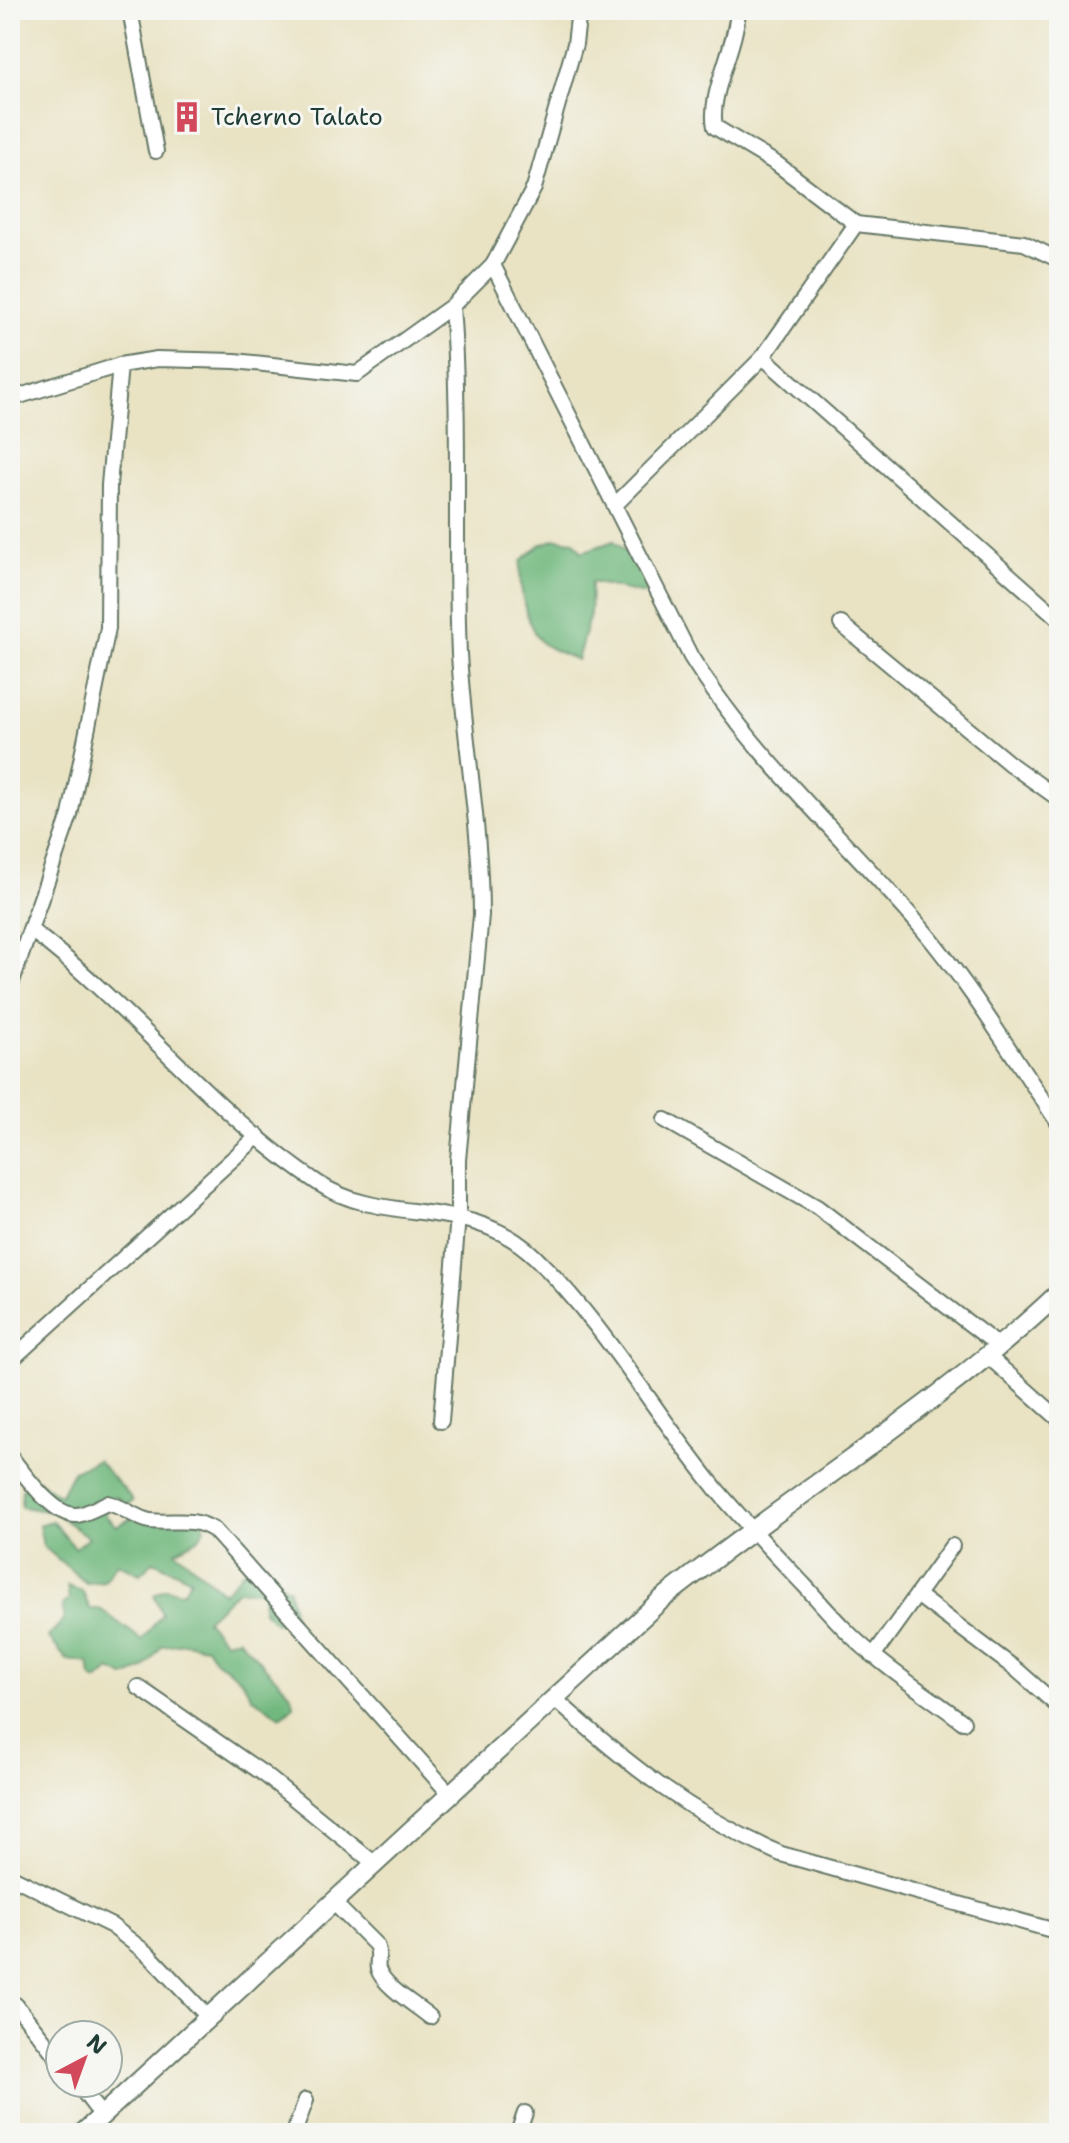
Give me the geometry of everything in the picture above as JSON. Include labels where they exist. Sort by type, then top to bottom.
[{"type":"street","points":[[130,10],[156,151]]},
{"type":"street","points":[[10,399],[120,365],[157,359],[235,361],[357,374],[452,306],[493,265],[534,188],[575,44],[579,10]]},
{"type":"street","points":[[738,10],[737,31],[712,110],[715,127],[777,164],[856,224],[1024,243],[1040,248],[1059,260]]},
{"type":"street","points":[[615,505],[763,357],[856,224]]},
{"type":"street","points":[[493,265],[547,378],[691,657],[720,703],[767,762],[918,924],[963,979],[1059,1124]]},
{"type":"street","points":[[441,1421],[458,1216],[458,1160],[480,957],[481,877],[459,652],[457,362],[452,306]]},
{"type":"street","points":[[763,357],[1059,619]]},
{"type":"street","points":[[10,987],[70,815],[108,628],[109,485],[120,365]]},
{"type":"street","points":[[841,624],[1010,764],[1059,799]]},
{"type":"street","points":[[31,930],[69,958],[258,1136],[320,1185],[366,1203],[458,1216],[509,1238],[534,1256],[626,1364],[699,1467],[751,1528],[873,1656],[963,1722]]},
{"type":"street","points":[[665,1120],[817,1207],[994,1352],[1059,1419]]},
{"type":"street","points":[[10,1361],[258,1136]]},
{"type":"street","points":[[83,2133],[661,1600],[751,1528],[994,1352],[1059,1293]]},
{"type":"street","points":[[10,1456],[40,1493],[65,1513],[77,1515],[107,1503],[148,1520],[187,1519],[200,1521],[214,1530],[449,1793]]},
{"type":"street","points":[[873,1656],[952,1546]]},
{"type":"street","points":[[917,1595],[1017,1670],[1059,1707]]},
{"type":"street","points":[[138,1687],[264,1774],[374,1863]]},
{"type":"street","points":[[555,1699],[653,1783],[738,1835],[781,1854],[1059,1932]]},
{"type":"street","points":[[10,1876],[92,1915],[134,1942],[209,2018]]},
{"type":"street","points":[[332,1901],[376,1945],[380,1973],[430,2017]]},
{"type":"street","points":[[16,2005],[44,2041]]},
{"type":"street","points":[[89,2099],[102,2116]]},
{"type":"street","points":[[294,2133],[306,2100]]},
{"type":"street","points":[[518,2133],[525,2113]]},
{"type":"green space","points":[[556,539],[574,541],[582,552],[614,541],[642,567],[651,585],[644,594],[591,582],[590,614],[577,660],[541,642],[531,625],[522,592],[521,561],[540,545]]},
{"type":"green space","points":[[98,1460],[133,1501],[125,1505],[116,1496],[105,1503],[106,1516],[117,1526],[139,1514],[151,1521],[185,1512],[202,1518],[205,1529],[198,1539],[175,1551],[224,1593],[244,1570],[262,1571],[289,1589],[294,1618],[276,1623],[263,1611],[264,1591],[238,1590],[206,1620],[224,1641],[238,1638],[290,1693],[294,1706],[281,1717],[252,1697],[240,1678],[214,1659],[206,1647],[185,1643],[162,1646],[144,1669],[125,1677],[110,1670],[97,1681],[91,1677],[89,1663],[67,1660],[48,1637],[64,1619],[62,1605],[69,1599],[67,1586],[82,1591],[90,1609],[100,1609],[142,1640],[162,1614],[154,1595],[165,1589],[183,1592],[191,1579],[154,1561],[140,1574],[117,1563],[104,1581],[86,1583],[43,1546],[39,1525],[52,1521],[75,1548],[89,1538],[54,1512],[21,1507],[22,1489],[38,1481],[60,1496],[73,1471]]},
{"type":"place","name":"Tcherno Talato","points":[[187,117]]}]
